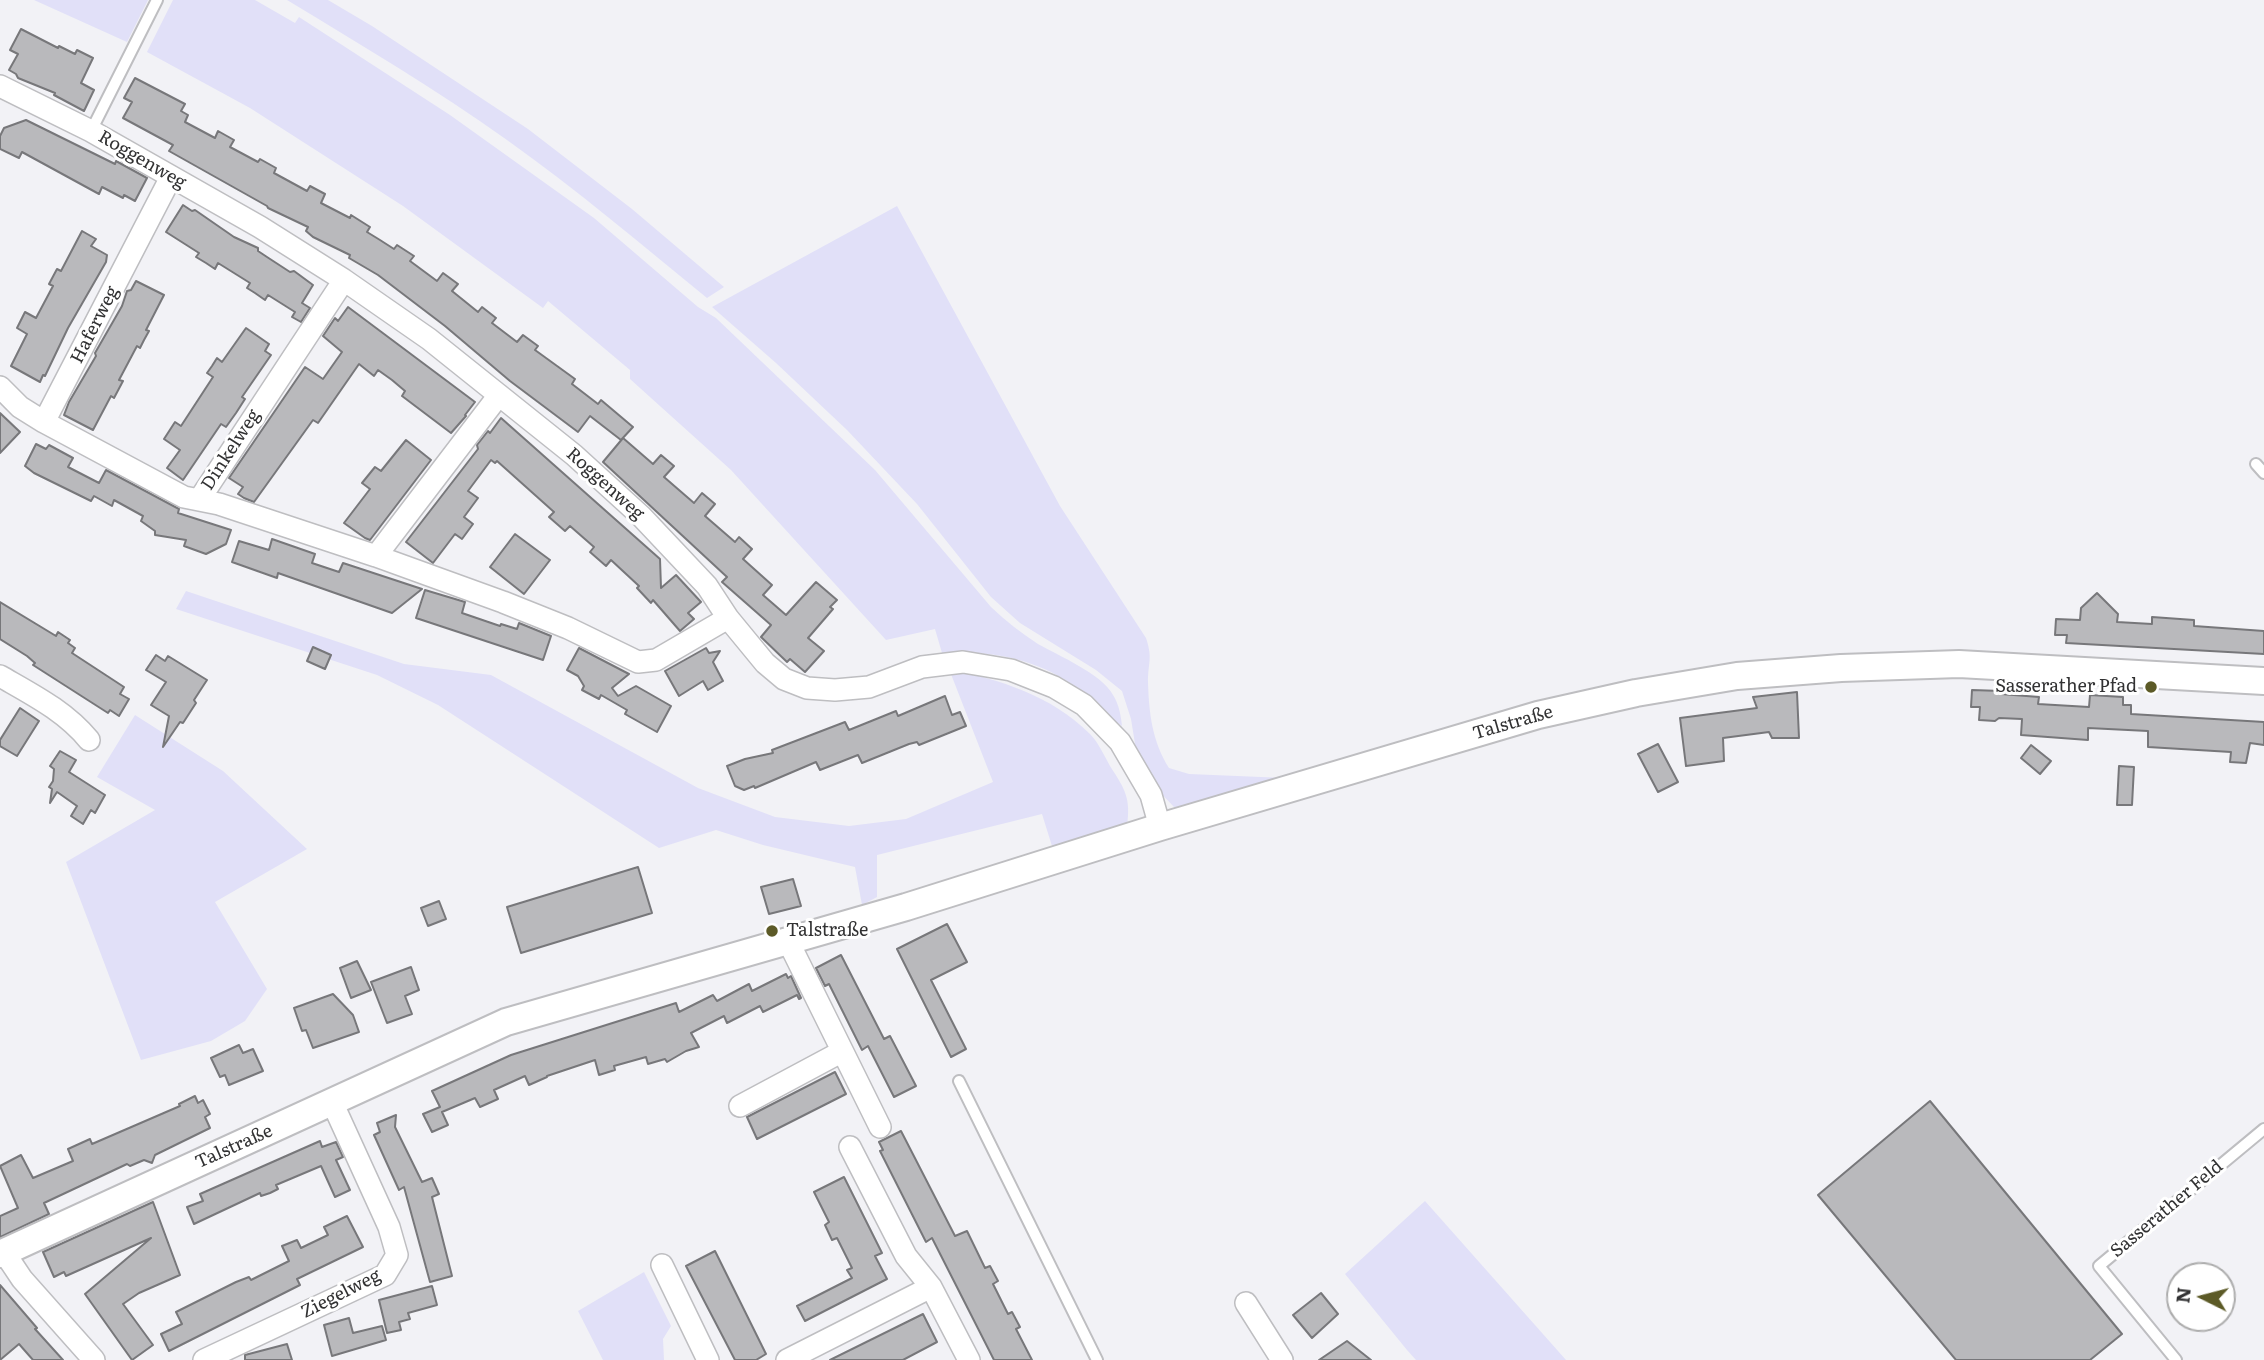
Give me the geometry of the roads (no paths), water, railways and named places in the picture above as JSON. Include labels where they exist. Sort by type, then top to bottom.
[{"type":"street","name":"Roggenweg","points":[[3,95],[91,131],[260,227],[344,280],[429,340],[574,455],[641,516],[706,586],[765,663],[784,679],[807,688],[835,691],[869,687],[922,667],[963,662],[1010,670],[1054,687],[1083,705],[1120,742],[1151,794],[1160,827]]},
{"type":"street","name":"Haferweg","points":[[44,422],[171,177]]},
{"type":"street","name":"Dinkelweg","points":[[344,280],[199,500],[219,503],[376,556],[568,628],[638,662],[656,660],[728,618]]},
{"type":"street","points":[[0,387],[20,407],[44,422],[184,498],[199,500]]},
{"type":"street","points":[[376,556],[499,396]]},
{"type":"street","name":"Talstraße","points":[[2,1253],[506,1022],[906,907],[1160,827],[1538,715],[1636,693],[1737,676],[1841,668],[1959,664],[2264,681]]},
{"type":"street","points":[[0,676],[57,709],[89,740]]},
{"type":"street","points":[[788,941],[880,1128]]},
{"type":"street","points":[[740,1106],[841,1052]]},
{"type":"street","name":"Ziegelweg","points":[[204,1360],[385,1275],[397,1255],[389,1227],[332,1102]]},
{"type":"street","points":[[850,1147],[906,1256],[930,1287],[969,1360]]},
{"type":"street","points":[[2,1253],[94,1360]]},
{"type":"street","points":[[662,1265],[700,1357]]},
{"type":"street","points":[[788,1360],[930,1287]]},
{"type":"street","points":[[1246,1303],[1282,1360]]},
{"type":"lane","points":[[91,131],[157,0]]},
{"type":"lane","points":[[2256,464],[2264,473]]},
{"type":"lane","points":[[959,1081],[1097,1360]]},
{"type":"lane","name":"Sasserather Feld","points":[[2176,1360],[2099,1265],[2264,1129]]},
{"type":"place","name":"Sasserather Pfad","points":[[2151,687]]},
{"type":"place","name":"Talstraße","points":[[772,931]]}]
